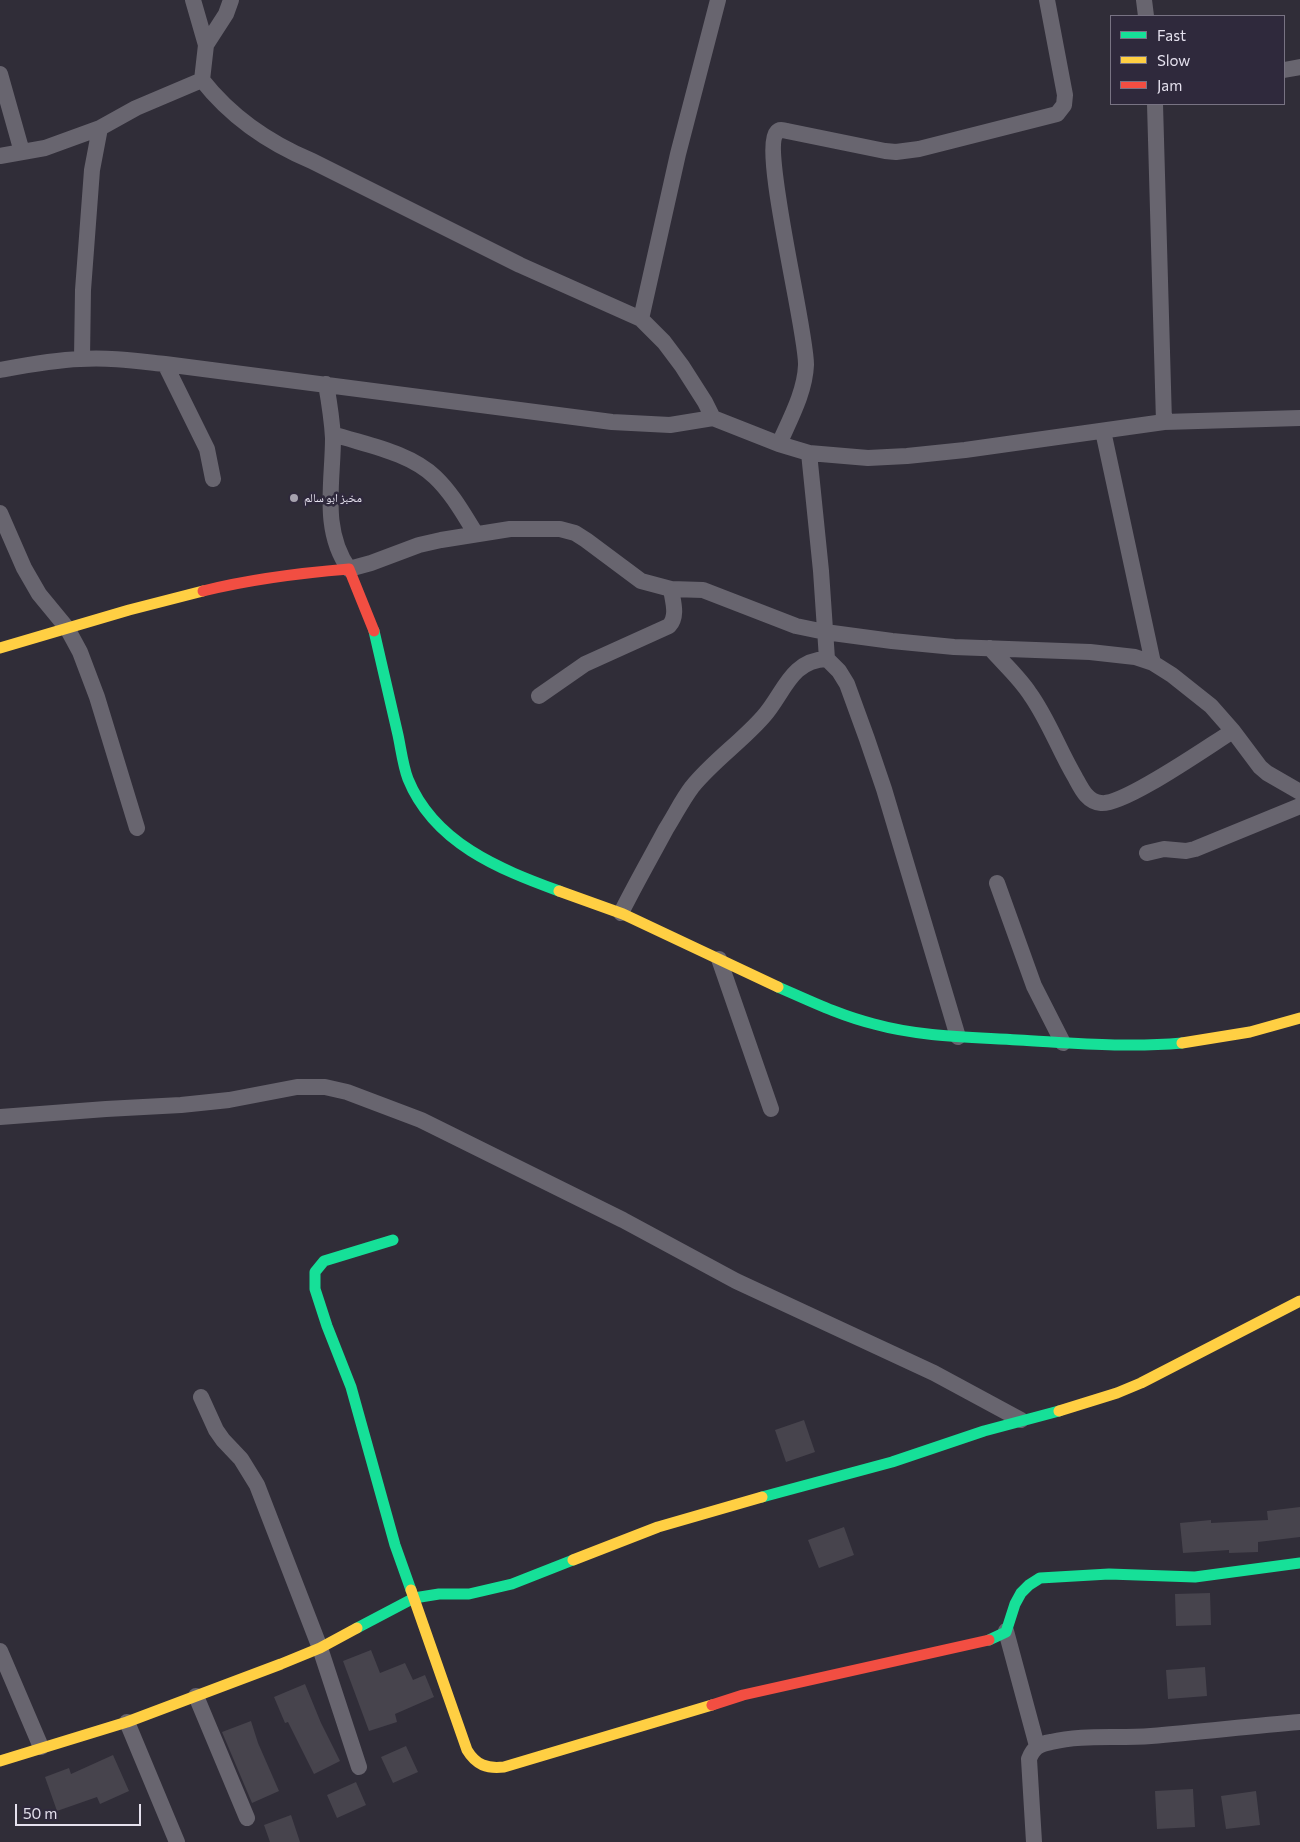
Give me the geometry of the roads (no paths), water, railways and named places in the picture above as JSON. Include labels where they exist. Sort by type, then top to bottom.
[{"type":"street","points":[[193,0],[206,45],[202,80],[216,97],[262,136],[288,151],[312,161],[520,265],[641,319],[664,342],[682,366],[713,418]]},
{"type":"street","points":[[206,45],[226,14],[231,0]]},
{"type":"street","points":[[641,319],[678,154],[718,0]]},
{"type":"street","points":[[780,444],[798,400],[806,365],[778,196],[774,153],[776,132],[781,130],[896,152],[919,149],[1057,114],[1064,105],[1065,95],[1046,0]]},
{"type":"street","points":[[1144,0],[1146,15]]},
{"type":"street","points":[[1285,70],[1300,67]]},
{"type":"street","points":[[0,74],[22,152]]},
{"type":"street","points":[[0,156],[45,148],[100,128],[136,108],[202,80]]},
{"type":"street","points":[[1155,105],[1164,422]]},
{"type":"street","points":[[82,358],[83,290],[91,179],[100,128]]},
{"type":"street","points":[[0,370],[51,361],[82,358],[165,364],[612,422],[670,425],[713,418],[809,453],[868,458],[965,450],[1164,422],[1300,418]]},
{"type":"street","points":[[165,364],[207,449],[213,479]]},
{"type":"street","points":[[326,384],[332,434],[330,500],[334,539],[349,569],[372,625],[408,779],[432,819],[467,850],[498,868],[621,913],[785,990],[856,1020],[905,1032],[958,1037],[1123,1045],[1179,1043],[1241,1034],[1300,1018]]},
{"type":"street","points":[[1102,431],[1153,663]]},
{"type":"street","points":[[332,434],[390,452],[423,468],[435,477],[446,490],[476,534]]},
{"type":"street","points":[[809,453],[827,659],[840,671],[847,684],[867,739],[884,789],[958,1037]]},
{"type":"street","points":[[0,513],[24,568],[39,594],[66,628],[78,647],[91,680],[137,828]]},
{"type":"street","points":[[0,648],[159,602],[235,585],[303,573],[349,569],[419,545],[510,529],[560,529],[575,533],[641,581],[671,589],[703,590],[784,622],[825,632],[954,647],[1090,652],[1135,657],[1153,663],[1172,674],[1211,706],[1233,730],[1260,767],[1276,779],[1300,792]]},
{"type":"street","points":[[539,696],[584,664],[669,626],[673,622],[674,614],[671,589]]},
{"type":"street","points":[[990,648],[1032,697],[1083,792],[1090,799],[1101,803],[1119,798],[1156,780],[1233,730]]},
{"type":"street","points":[[621,913],[650,857],[692,786],[764,716],[795,671],[812,661],[827,659]]},
{"type":"street","points":[[1147,853],[1164,848],[1186,851],[1194,849],[1300,806]]},
{"type":"street","points":[[996,883],[1034,986],[1063,1043]]},
{"type":"street","points":[[719,959],[771,1109]]},
{"type":"street","points":[[0,1117],[106,1109],[181,1106],[228,1100],[297,1086],[326,1087],[347,1092],[421,1120],[623,1220],[736,1281],[934,1373],[1021,1420]]},
{"type":"street","points":[[393,1240],[324,1262],[316,1272],[315,1289],[324,1318],[351,1387],[386,1516],[440,1677],[467,1750],[471,1758],[478,1764],[490,1768],[504,1767],[743,1695],[976,1643],[999,1636],[1006,1631]]},
{"type":"street","points":[[0,1761],[127,1722],[320,1648],[414,1598],[427,1595],[469,1594],[512,1584],[658,1527],[892,1462],[1021,1420],[1066,1409],[1141,1384],[1300,1301]]},
{"type":"street","points":[[201,1397],[216,1430],[242,1459],[253,1476],[320,1648],[359,1768]]},
{"type":"street","points":[[1037,1746],[1006,1631],[1017,1598],[1023,1588],[1032,1581],[1040,1578],[1109,1574],[1195,1576],[1300,1563]]},
{"type":"street","points":[[0,1651],[42,1747]]},
{"type":"street","points":[[196,1696],[247,1818]]},
{"type":"street","points":[[127,1722],[178,1842]]},
{"type":"street","points":[[1034,1842],[1029,1759],[1037,1746],[1068,1739],[1149,1736],[1239,1726],[1300,1722]]},
{"type":"place","name":"مخبز ابو سالم","points":[[294,498]]}]
